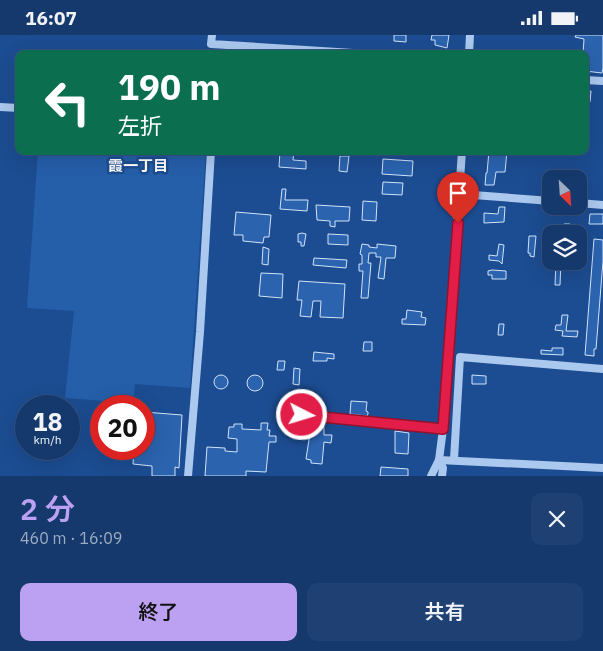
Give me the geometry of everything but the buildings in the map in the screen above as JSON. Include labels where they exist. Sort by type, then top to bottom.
[{"type":"lane","points":[[212,35],[211,44],[314,50]]},
{"type":"lane","points":[[469,50],[470,35]]},
{"type":"lane","points":[[219,43],[219,50]]},
{"type":"lane","points":[[589,80],[603,81]]},
{"type":"lane","points":[[0,107],[15,108]]},
{"type":"lane","points":[[188,476],[200,332],[210,155]]},
{"type":"lane","points":[[431,476],[439,459],[443,429],[462,155]]},
{"type":"lane","points":[[460,194],[542,200]]},
{"type":"lane","points":[[588,204],[603,205]]},
{"type":"lane","points":[[454,459],[460,357],[603,369]]},
{"type":"lane","points":[[302,415],[443,429]]},
{"type":"lane","points":[[439,459],[603,468]]},
{"type":"lane","points":[[439,459],[443,468],[442,476]]},
{"type":"shaded area","points":[[38,155],[206,155],[190,388],[135,384],[134,395],[90,395],[90,400],[80,399],[80,395],[65,395],[74,311],[27,308]]},
{"type":"district","name":"霞一丁目","points":[[138,165]]},
{"type":"route","points":[[302,415],[443,429],[458,223]]}]
